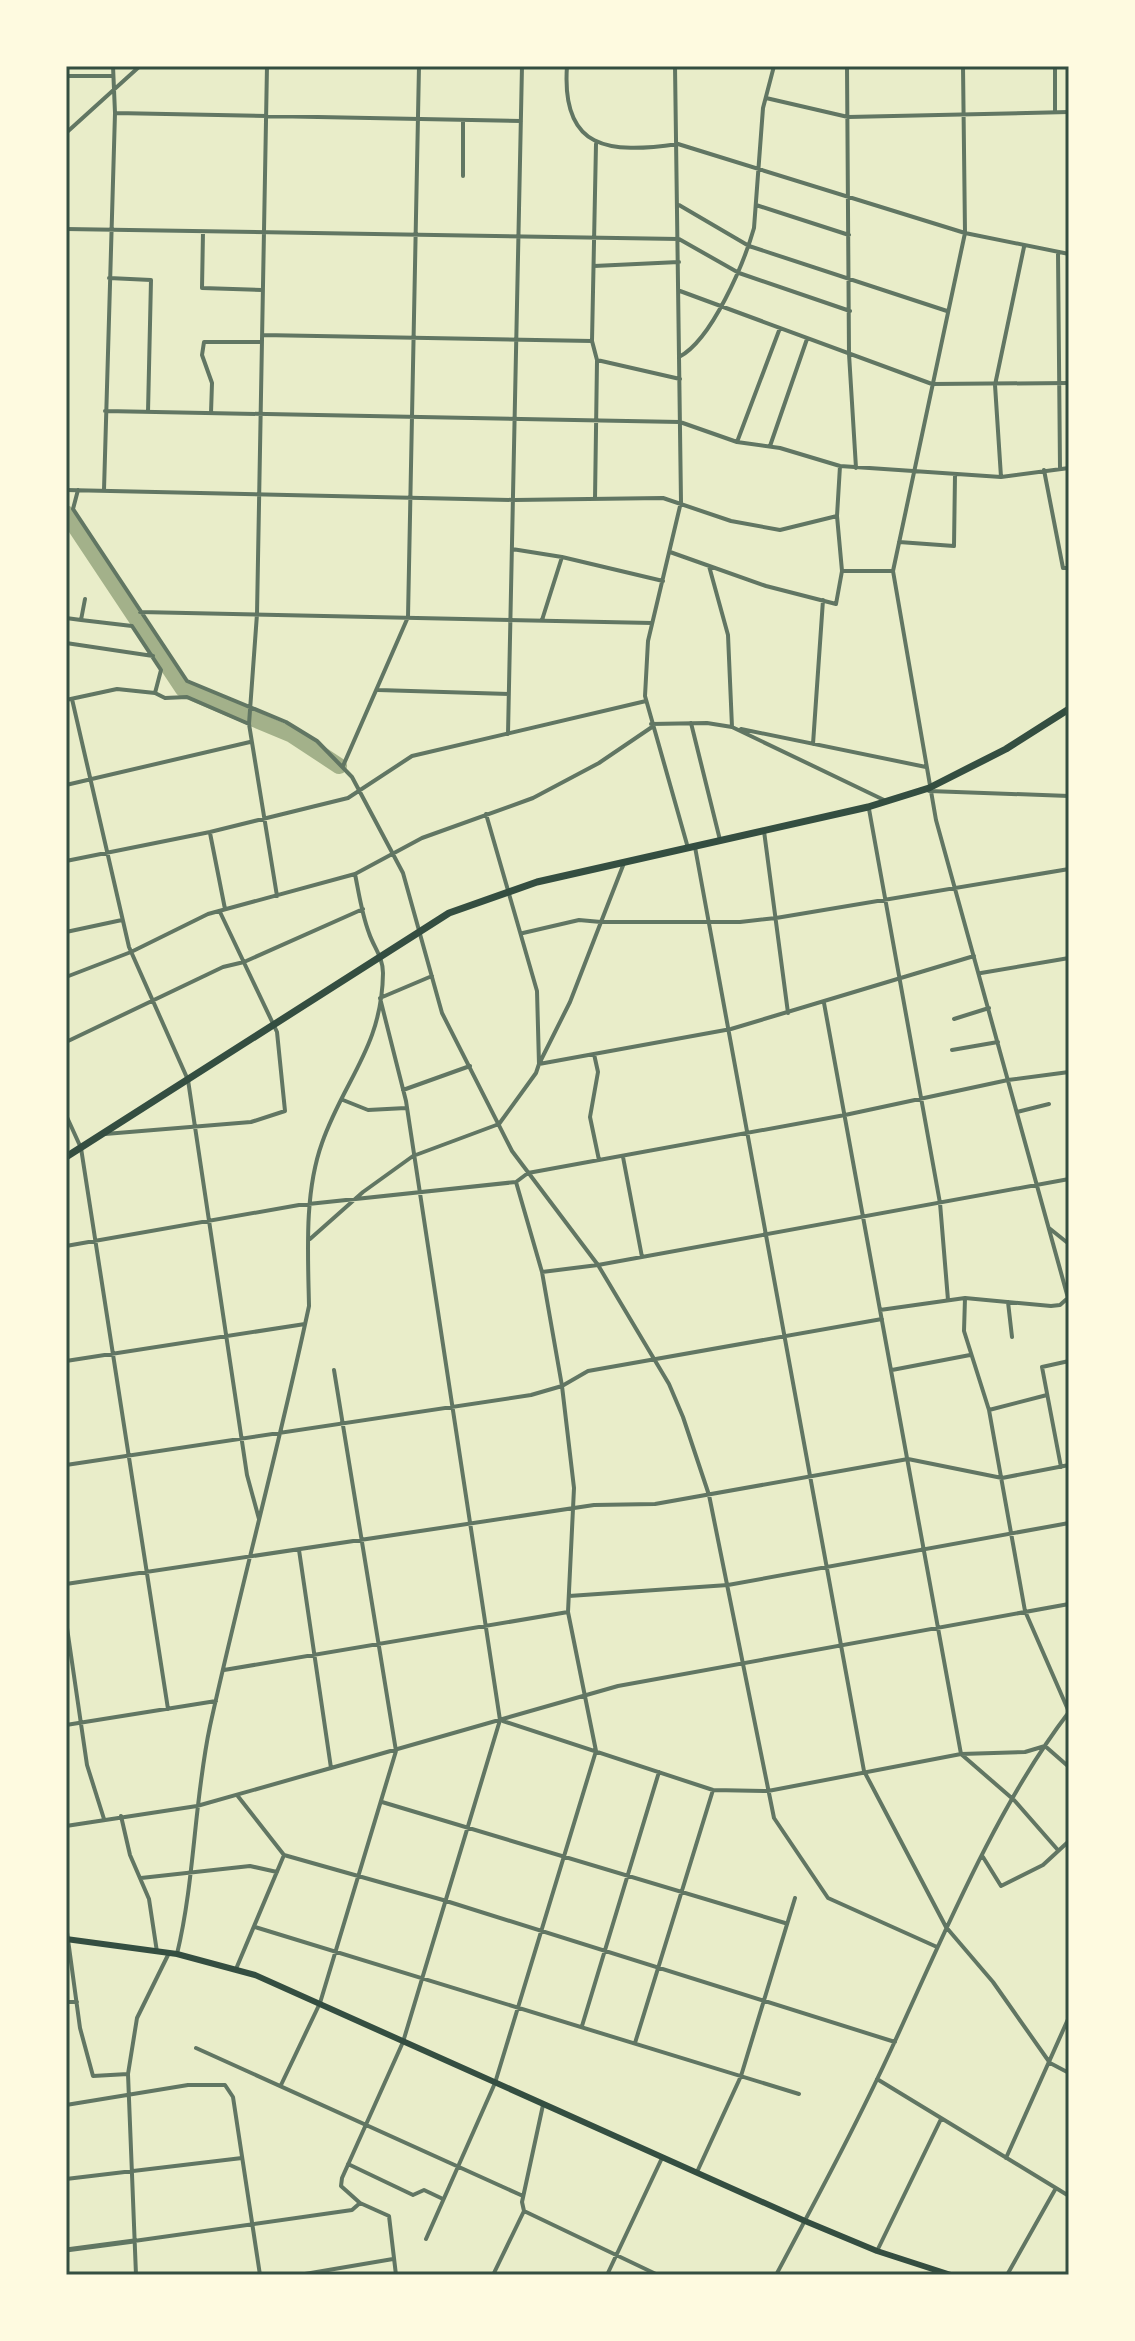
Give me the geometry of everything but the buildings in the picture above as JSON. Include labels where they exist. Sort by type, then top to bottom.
[{"type":"main road","points":[[66,1157],[420,928],[449,913],[509,889],[868,807],[929,789],[1069,712]]},
{"type":"main road","points":[[68,1939],[173,1953],[236,1969],[320,2003],[805,2221],[877,2251],[951,2275]]},
{"type":"street","points":[[104,490],[115,113],[113,66]]},
{"type":"street","points":[[66,133],[140,66]]},
{"type":"street","points":[[267,66],[257,614],[249,722],[277,896]]},
{"type":"street","points":[[343,766],[408,617],[419,66]]},
{"type":"street","points":[[508,734],[522,66]]},
{"type":"street","points":[[567,66],[568,107],[574,123],[587,139],[596,143],[643,149],[678,144],[965,233],[1069,254]]},
{"type":"street","points":[[675,66],[681,502],[652,623],[645,672],[646,701],[710,921],[864,1771],[946,1927],[993,1982],[1050,2063],[1069,2073]]},
{"type":"street","points":[[679,357],[723,306],[749,246],[756,167],[774,66]]},
{"type":"street","points":[[847,66],[849,354],[856,468]]},
{"type":"street","points":[[880,1310],[965,1298],[1051,1306],[1069,1298],[929,789],[893,571],[965,233],[963,66]]},
{"type":"street","points":[[1055,66],[1055,112]]},
{"type":"street","points":[[66,76],[112,76]]},
{"type":"street","points":[[766,98],[848,117],[1069,112]]},
{"type":"street","points":[[115,113],[521,121]]},
{"type":"street","points":[[463,120],[463,176]]},
{"type":"street","points":[[595,499],[597,360],[592,341],[596,143]]},
{"type":"street","points":[[679,204],[749,246],[947,311]]},
{"type":"street","points":[[755,204],[849,235]]},
{"type":"street","points":[[66,229],[679,239],[739,273],[850,311]]},
{"type":"street","points":[[203,232],[202,288],[262,290]]},
{"type":"street","points":[[1001,477],[995,385],[1025,246]]},
{"type":"street","points":[[1058,252],[1060,468]]},
{"type":"street","points":[[593,266],[679,262]]},
{"type":"street","points":[[109,278],[151,280],[148,412]]},
{"type":"street","points":[[679,290],[932,384],[1069,383]]},
{"type":"street","points":[[737,442],[780,328]]},
{"type":"street","points":[[262,335],[592,341]]},
{"type":"street","points":[[770,446],[807,339]]},
{"type":"street","points":[[211,413],[212,383],[202,355],[204,342],[262,342]]},
{"type":"street","points":[[597,360],[680,379]]},
{"type":"street","points":[[105,411],[680,422],[737,442],[770,446],[856,468],[1001,477],[1069,468]]},
{"type":"street","points":[[670,552],[836,604],[842,571],[837,516],[840,466]]},
{"type":"street","points":[[1044,470],[1063,568],[1069,568]]},
{"type":"street","points":[[898,542],[954,546],[955,475]]},
{"type":"street","points":[[66,490],[514,500],[663,498],[731,521],[780,530],[837,516]]},
{"type":"street","points":[[66,513],[73,509],[78,490]]},
{"type":"street","points":[[73,509],[187,681],[286,722],[317,741],[343,766],[360,792],[395,855],[420,928],[442,1013],[499,1124],[528,1173],[598,1265],[655,1360],[683,1417],[709,1495],[774,1818],[828,1898],[937,1947]]},
{"type":"street","points":[[512,549],[562,557],[663,581]]},
{"type":"street","points":[[542,620],[562,557]]},
{"type":"street","points":[[709,566],[728,635],[732,727]]},
{"type":"street","points":[[842,571],[893,571]]},
{"type":"street","points":[[81,620],[85,599]]},
{"type":"street","points":[[813,744],[823,600]]},
{"type":"street","points":[[140,612],[652,623]]},
{"type":"street","points":[[66,618],[132,626],[161,670],[155,693]]},
{"type":"street","points":[[66,643],[153,656]]},
{"type":"street","points":[[249,722],[187,697],[165,698],[155,693],[117,689],[69,699],[131,952],[188,1080],[242,1439],[259,1519]]},
{"type":"street","points":[[378,690],[509,694]]},
{"type":"street","points":[[66,861],[210,832],[360,792],[412,756],[646,701]]},
{"type":"street","points":[[66,977],[131,952],[223,910],[355,874],[422,838],[544,793],[599,763],[652,726],[691,723],[732,727],[926,767]]},
{"type":"street","points":[[691,723],[720,840]]},
{"type":"street","points":[[732,727],[886,801]]},
{"type":"street","points":[[66,785],[250,742]]},
{"type":"street","points":[[929,789],[1069,796]]},
{"type":"street","points":[[868,807],[940,1203],[948,1300]]},
{"type":"street","points":[[486,814],[523,933],[537,991],[539,1064]]},
{"type":"street","points":[[764,831],[788,1013]]},
{"type":"street","points":[[102,1135],[251,1122],[285,1111],[280,1050],[223,910],[210,832]]},
{"type":"street","points":[[309,1241],[355,1198],[413,1156],[499,1124],[526,1090],[570,1002],[624,863]]},
{"type":"street","points":[[523,933],[579,920],[776,918],[1069,869]]},
{"type":"street","points":[[136,2275],[128,2074],[137,2018],[173,1953],[192,1872],[197,1806],[216,1701],[309,1306],[311,1203],[320,1147],[373,1039],[380,998],[380,954],[369,935],[355,874]]},
{"type":"street","points":[[66,1042],[154,1003],[223,967],[244,962],[363,909]]},
{"type":"street","points":[[66,932],[123,919]]},
{"type":"street","points":[[539,1064],[731,1029],[974,956]]},
{"type":"street","points":[[980,973],[1069,958]]},
{"type":"street","points":[[380,998],[432,976]]},
{"type":"street","points":[[380,998],[406,1108],[500,1720],[443,1900],[403,2042],[341,2186],[360,2203],[389,2216],[396,2275]]},
{"type":"street","points":[[824,1003],[961,1754],[1014,1800],[1057,1849]]},
{"type":"street","points":[[954,1019],[989,1008]]},
{"type":"street","points":[[952,1050],[998,1042]]},
{"type":"street","points":[[594,1054],[598,1072],[590,1117],[599,1160]]},
{"type":"street","points":[[403,1090],[470,1066]]},
{"type":"street","points":[[66,1246],[311,1203],[516,1182],[528,1173],[845,1115],[1008,1080],[1069,1072]]},
{"type":"street","points":[[342,1100],[368,1110],[406,1108]]},
{"type":"street","points":[[1017,1112],[1049,1104]]},
{"type":"street","points":[[66,1115],[81,1148],[168,1709]]},
{"type":"street","points":[[623,1156],[642,1257]]},
{"type":"street","points":[[542,1272],[598,1265],[1069,1179]]},
{"type":"street","points":[[426,2239],[495,2083],[596,1751],[568,1612],[575,1508],[562,1386],[542,1272],[516,1182]]},
{"type":"street","points":[[1049,1228],[1069,1244]]},
{"type":"street","points":[[776,2275],[877,2079],[946,1927],[1014,1800],[1069,1712],[1025,1611],[989,1410],[964,1331],[965,1298]]},
{"type":"street","points":[[1008,1302],[1012,1337]]},
{"type":"street","points":[[66,1465],[531,1395],[562,1386],[588,1371],[882,1319]]},
{"type":"street","points":[[66,1361],[305,1324]]},
{"type":"street","points":[[892,1370],[970,1355]]},
{"type":"street","points":[[1061,1467],[1042,1367],[1069,1361]]},
{"type":"street","points":[[281,2085],[320,2003],[396,1751],[334,1370]]},
{"type":"street","points":[[989,1410],[1047,1395]]},
{"type":"street","points":[[66,1584],[575,1508],[655,1504],[908,1459],[1002,1478],[1069,1465]]},
{"type":"street","points":[[569,1596],[728,1585],[1069,1523]]},
{"type":"street","points":[[298,1549],[331,1768]]},
{"type":"street","points":[[66,1826],[197,1806],[618,1686],[1069,1604]]},
{"type":"street","points":[[224,1670],[568,1612]]},
{"type":"street","points":[[66,1621],[87,1765],[104,1819]]},
{"type":"street","points":[[66,1725],[216,1701]]},
{"type":"street","points":[[500,1720],[713,1790],[768,1791],[961,1754],[1025,1752],[1045,1746]]},
{"type":"street","points":[[1045,1746],[1069,1767]]},
{"type":"street","points":[[582,2026],[659,1772]]},
{"type":"street","points":[[635,2043],[713,1790]]},
{"type":"street","points":[[237,1795],[284,1855],[443,1900],[895,2042]]},
{"type":"street","points":[[381,1801],[681,1895],[785,1923]]},
{"type":"street","points":[[121,1816],[130,1855],[149,1899],[157,1952]]},
{"type":"street","points":[[983,1857],[1001,1886],[1043,1865],[1069,1841]]},
{"type":"street","points":[[1063,1844],[1069,1851]]},
{"type":"street","points":[[236,1969],[284,1855]]},
{"type":"street","points":[[140,1878],[250,1866],[277,1872]]},
{"type":"street","points":[[697,2172],[741,2076],[761,1999],[795,1898]]},
{"type":"street","points":[[66,1925],[77,2002],[93,2076],[128,2074]]},
{"type":"street","points":[[255,1927],[335,1949],[799,2094]]},
{"type":"street","points":[[66,2002],[77,2002]]},
{"type":"street","points":[[1006,2158],[1069,2017]]},
{"type":"street","points":[[196,2048],[523,2196]]},
{"type":"street","points":[[877,2079],[1069,2196]]},
{"type":"street","points":[[66,2105],[188,2085],[225,2085],[233,2097],[260,2275]]},
{"type":"street","points":[[493,2275],[524,2211],[523,2196],[543,2104]]},
{"type":"street","points":[[877,2251],[941,2119]]},
{"type":"street","points":[[607,2275],[663,2157]]},
{"type":"street","points":[[66,2179],[242,2158]]},
{"type":"street","points":[[348,2164],[413,2195],[424,2190],[443,2199]]},
{"type":"street","points":[[1007,2275],[1056,2188]]},
{"type":"street","points":[[66,2250],[252,2226],[352,2210],[360,2203]]},
{"type":"street","points":[[524,2211],[658,2275]]},
{"type":"street","points":[[299,2275],[393,2259]]},
{"type":"waterway","points":[[66,513],[183,689],[292,735],[339,766]]}]
